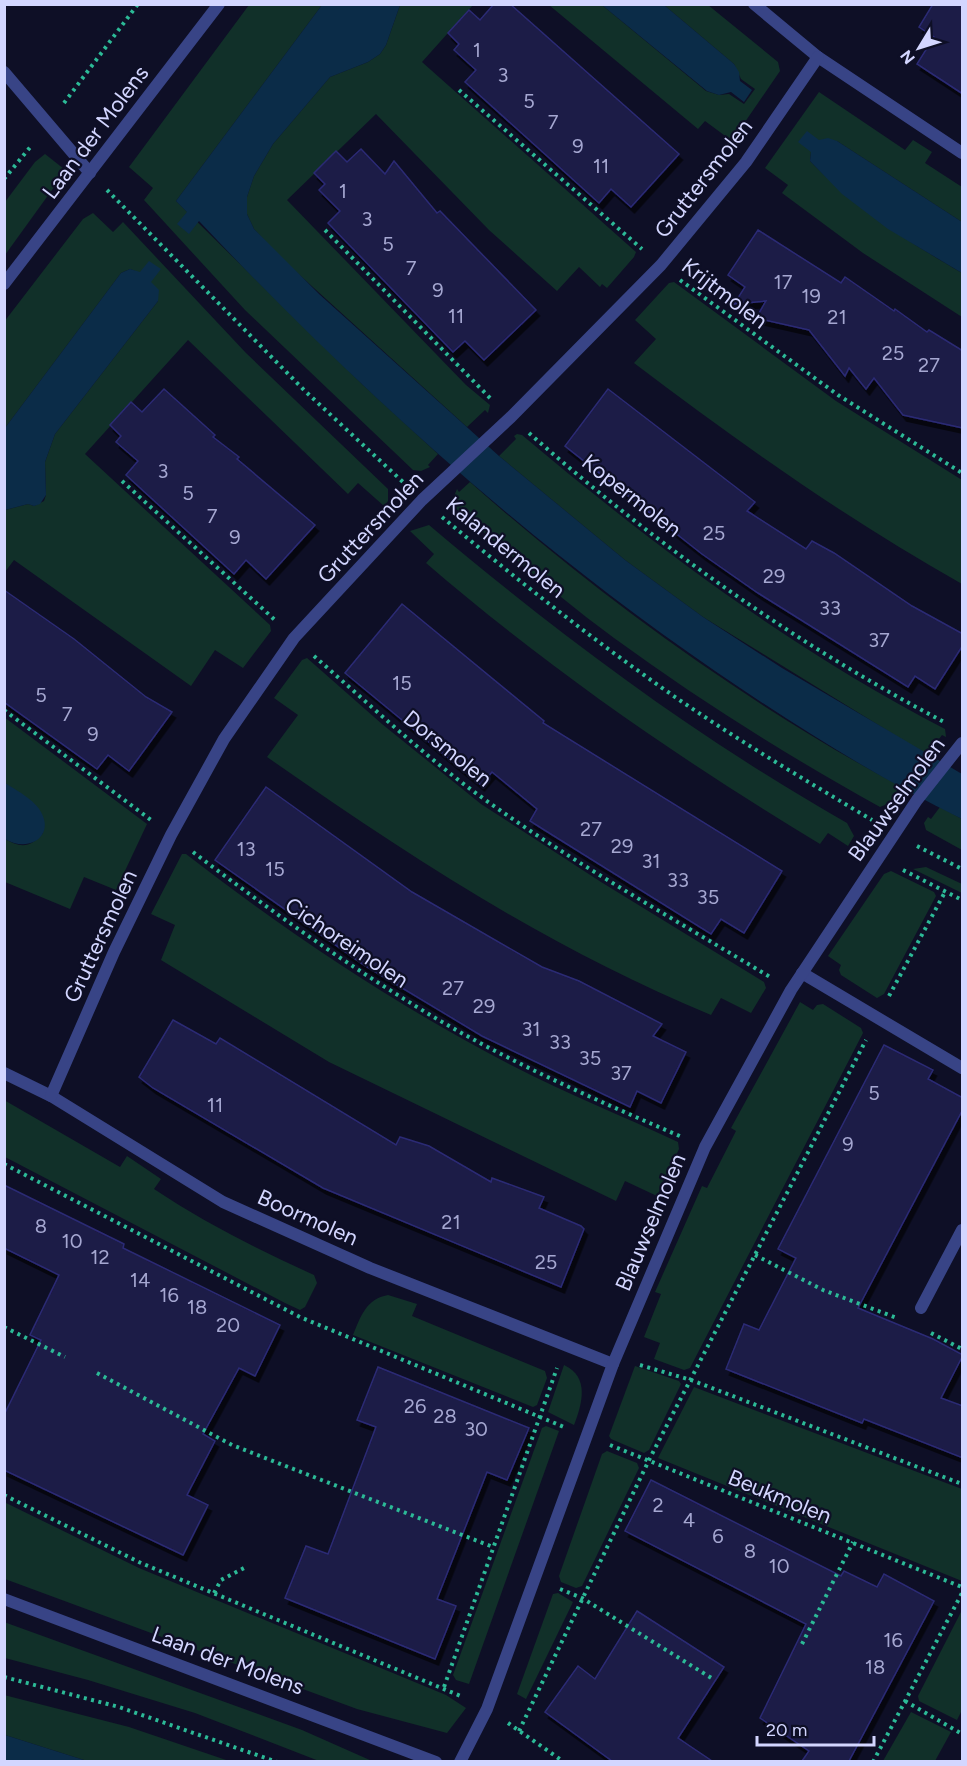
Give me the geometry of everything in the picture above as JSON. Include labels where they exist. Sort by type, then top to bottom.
[{"type":"street","name":"Laan der Molens","points":[[4,284],[219,4]]},
{"type":"street","points":[[754,4],[818,57],[963,153]]},
{"type":"street","name":"Gruttersmolen","points":[[51,1096],[114,952],[171,835],[224,739],[294,638],[422,500],[511,417],[661,265],[746,162],[818,57]]},
{"type":"street","points":[[4,72],[90,173]]},
{"type":"street","name":"Blauwselmolen","points":[[460,1761],[487,1709],[613,1364],[705,1147],[791,990],[917,800],[963,743]]},
{"type":"street","points":[[802,973],[877,1020],[963,1068]]},
{"type":"street","name":"Boormolen","points":[[4,1073],[51,1096],[223,1202],[370,1268],[613,1364]]},
{"type":"street","points":[[921,1308],[963,1230]]},
{"type":"street","name":"Laan der Molens","points":[[4,1599],[436,1761]]},
{"type":"path","name":"Laan der Molens","points":[[4,179],[138,4]]},
{"type":"path","name":"Krijtmolen","points":[[459,90],[661,265],[830,389],[963,473]]},
{"type":"path","name":"Kalandermolen","points":[[90,173],[305,391],[422,500],[531,591],[645,676],[774,762],[894,834],[963,869]]},
{"type":"path","name":"Kopermolen","points":[[325,230],[471,381],[634,520],[722,585],[829,656],[952,727]]},
{"type":"path","name":"Dorsmolen","points":[[122,481],[385,719],[483,799],[605,878],[791,990]]},
{"type":"path","name":"Cichoreimolen","points":[[4,710],[292,927],[411,1004],[518,1062],[705,1147]]},
{"type":"path","points":[[880,855],[963,900]]},
{"type":"path","points":[[519,1731],[649,1460],[945,892]]},
{"type":"path","name":"Beukmolen","points":[[4,1164],[300,1317],[539,1417],[963,1587]]},
{"type":"path","points":[[755,1255],[823,1290],[904,1320]]},
{"type":"path","points":[[4,1327],[64,1357]]},
{"type":"path","points":[[924,1329],[963,1349]]},
{"type":"path","points":[[444,1687],[565,1345]]},
{"type":"path","points":[[613,1364],[642,1365],[691,1380],[963,1484]]},
{"type":"path","points":[[97,1373],[232,1445],[493,1547]]},
{"type":"path","points":[[4,1495],[141,1563],[444,1687],[487,1709],[564,1761]]},
{"type":"path","points":[[802,1644],[853,1542]]},
{"type":"path","points":[[214,1593],[221,1580],[246,1567]]},
{"type":"path","points":[[534,1579],[582,1598],[713,1679]]},
{"type":"path","points":[[873,1761],[963,1593]]},
{"type":"path","points":[[4,1677],[119,1707],[277,1761]]},
{"type":"path","points":[[905,1701],[963,1734]]},
{"type":"green space","points":[[249,5],[322,5],[176,201],[362,384],[438,454],[428,465],[430,467],[421,471],[413,470],[245,310],[144,200],[153,188],[129,167]]},
{"type":"green space","points":[[400,5],[473,5],[422,62],[636,252],[607,288],[602,284],[600,287],[579,267],[557,291],[489,230],[376,114],[287,200],[466,385],[490,405],[488,413],[485,410],[467,427],[282,259],[254,229],[247,214],[247,197],[254,176],[273,144],[330,77],[368,62],[380,54],[386,45]]},
{"type":"green space","points":[[549,5],[602,5],[706,91],[719,95],[729,94],[744,104],[755,89],[741,79],[734,64],[664,5],[708,5],[778,62],[780,71],[734,138],[728,138],[705,121],[698,129]]},
{"type":"green space","points":[[819,92],[905,150],[913,140],[932,152],[925,163],[962,187],[962,222],[837,141],[820,140],[811,152],[810,161],[846,195],[920,248],[962,273],[962,317],[863,253],[782,193],[788,185],[765,168]]},
{"type":"green space","points":[[45,154],[64,169],[57,183],[5,255],[5,202],[35,162]]},
{"type":"green space","points":[[93,213],[113,232],[123,222],[246,353],[388,489],[388,501],[384,506],[358,483],[348,494],[188,340],[85,454],[270,625],[271,631],[243,668],[215,650],[191,686],[14,560],[5,572],[5,510],[28,504],[34,506],[44,501],[46,495],[45,462],[55,434],[158,301],[140,273],[130,269],[121,273],[5,428],[4,322],[83,219]]},
{"type":"green space","points":[[674,282],[836,401],[962,480],[962,584],[876,533],[794,479],[634,363],[656,339],[635,320],[669,283]]},
{"type":"green space","points":[[522,435],[622,517],[725,594],[832,665],[945,729],[946,737],[942,735],[927,755],[703,617],[625,560],[499,456],[516,439],[514,436]]},
{"type":"green space","points":[[470,482],[570,566],[677,647],[789,722],[902,787],[894,798],[897,800],[880,807],[846,788],[711,705],[614,638],[454,507],[452,501],[457,489],[459,492]]},
{"type":"green space","points":[[429,525],[529,607],[631,684],[737,756],[847,823],[854,836],[848,846],[828,833],[820,844],[717,780],[617,712],[520,640],[426,563],[434,554],[410,531]]},
{"type":"green space","points":[[307,658],[382,724],[481,804],[601,882],[764,982],[766,988],[751,1013],[721,998],[711,1015],[593,960],[537,930],[428,865],[267,757],[298,715],[274,698],[302,660]]},
{"type":"green space","points":[[4,717],[147,824],[116,890],[84,877],[70,909],[5,882],[5,839],[25,845],[34,842],[43,833],[36,806],[5,783]]},
{"type":"green space","points":[[940,807],[962,819],[962,850],[926,830],[924,823],[928,817],[931,819]]},
{"type":"green space","points":[[182,854],[186,854],[345,968],[427,1019],[533,1076],[678,1142],[679,1149],[657,1196],[625,1181],[616,1201],[329,1062],[161,960],[175,925],[151,914]]},
{"type":"green space","points":[[926,867],[962,884],[962,893],[913,869]]},
{"type":"green space","points":[[891,871],[934,892],[936,896],[884,994],[877,998],[841,975],[839,970],[841,965],[828,956],[884,874]]},
{"type":"green space","points":[[800,1002],[813,1010],[817,1005],[823,1004],[861,1028],[863,1033],[690,1368],[684,1370],[654,1359],[660,1343],[644,1337],[661,1294],[655,1292],[702,1186],[707,1188],[736,1131],[731,1128]]},
{"type":"green space","points":[[4,1100],[120,1167],[127,1156],[161,1179],[154,1189],[232,1235],[314,1275],[317,1283],[305,1307],[300,1310],[285,1303],[5,1157]]},
{"type":"green space","points":[[388,1295],[417,1304],[412,1316],[545,1371],[547,1378],[537,1405],[533,1407],[353,1335],[369,1304]]},
{"type":"green space","points":[[564,1365],[578,1376],[581,1384],[581,1400],[574,1425],[548,1412]]},
{"type":"green space","points":[[635,1366],[679,1381],[681,1384],[649,1450],[644,1453],[611,1439],[609,1436]]},
{"type":"green space","points":[[694,1387],[962,1489],[962,1581],[658,1458]]},
{"type":"green space","points":[[546,1426],[559,1431],[469,1684],[456,1680],[453,1675],[542,1428]]},
{"type":"green space","points":[[607,1451],[637,1463],[639,1468],[582,1586],[576,1588],[561,1582],[559,1576],[602,1454]]},
{"type":"green space","points":[[4,1502],[139,1568],[446,1695],[466,1708],[447,1733],[357,1709],[5,1579]]},
{"type":"green space","points":[[558,1593],[573,1602],[526,1699],[517,1694],[553,1594]]},
{"type":"green space","points":[[962,1610],[962,1710],[957,1720],[919,1701],[918,1696]]},
{"type":"green space","points":[[4,1622],[302,1730],[372,1761],[319,1761],[195,1713],[88,1680],[5,1658]]},
{"type":"green space","points":[[4,1695],[129,1727],[229,1761],[87,1761],[5,1735]]},
{"type":"green space","points":[[911,1712],[951,1732],[935,1761],[883,1761]]},
{"type":"water","points":[[322,5],[400,5],[386,45],[380,54],[368,62],[330,77],[273,144],[254,176],[247,197],[247,214],[254,229],[319,294],[499,456],[625,560],[703,617],[782,668],[962,774],[962,819],[898,786],[805,730],[715,671],[645,621],[510,516],[445,460],[319,343],[199,221],[189,234],[177,224],[187,212],[176,201]]},
{"type":"water","points":[[602,5],[664,5],[734,64],[739,72],[740,81],[752,90],[744,102],[731,92],[719,95],[707,91]]},
{"type":"water","points":[[807,131],[819,140],[828,138],[837,141],[962,222],[962,273],[888,229],[842,194],[810,161],[811,152],[798,142]]},
{"type":"water","points":[[149,261],[161,269],[151,282],[159,290],[158,301],[55,434],[45,462],[46,495],[40,504],[34,506],[28,504],[5,510],[5,428],[121,273],[130,269],[140,272]]},
{"type":"water","points":[[5,783],[30,799],[41,812],[45,829],[37,840],[22,844],[5,839]]},
{"type":"water","points":[[5,1735],[87,1761],[5,1761]]},
{"type":"building","points":[[494,4],[510,4],[679,154],[631,207],[611,189],[599,203],[465,82],[476,70],[454,50],[459,44],[448,33],[469,10],[480,20]]},
{"type":"building","points":[[933,4],[963,4],[963,94],[917,64],[934,37],[919,27]]},
{"type":"building","points":[[361,149],[385,174],[394,161],[437,213],[440,211],[536,310],[484,360],[465,341],[453,352],[328,223],[340,211],[319,190],[325,184],[314,173],[336,151],[347,162]]},
{"type":"building","points":[[758,230],[841,283],[845,277],[927,332],[929,330],[963,351],[963,428],[903,415],[874,378],[866,389],[849,368],[845,376],[809,330],[756,318],[766,301],[734,304],[745,287],[728,275]]},
{"type":"building","points":[[164,389],[215,435],[213,437],[239,457],[237,459],[315,525],[266,579],[246,560],[234,574],[126,475],[138,461],[116,442],[121,436],[110,425],[131,402],[142,412]]},
{"type":"building","points":[[608,389],[755,502],[747,511],[806,549],[812,541],[834,553],[912,606],[963,634],[963,645],[935,689],[915,676],[908,687],[758,593],[702,554],[565,446]]},
{"type":"building","points":[[4,590],[74,639],[146,697],[172,712],[129,771],[108,755],[97,769],[4,702]]},
{"type":"building","points":[[402,604],[544,721],[543,723],[782,871],[744,933],[721,919],[711,934],[530,821],[537,809],[492,772],[481,785],[345,673]]},
{"type":"building","points":[[266,787],[412,892],[542,967],[579,981],[662,1024],[653,1036],[686,1052],[661,1103],[637,1091],[630,1107],[482,1036],[364,965],[215,860]]},
{"type":"building","points":[[173,1020],[216,1044],[220,1038],[396,1145],[400,1137],[429,1146],[491,1182],[492,1178],[544,1197],[539,1208],[584,1229],[561,1287],[323,1188],[153,1088],[139,1077]]},
{"type":"building","points":[[884,1045],[933,1070],[928,1079],[963,1098],[963,1109],[858,1308],[933,1339],[963,1355],[941,1398],[963,1406],[963,1458],[864,1419],[862,1423],[726,1369],[744,1324],[759,1330],[796,1258],[778,1249]]},
{"type":"building","points":[[4,1185],[124,1244],[123,1248],[280,1325],[255,1376],[239,1368],[203,1434],[215,1441],[187,1495],[208,1505],[183,1555],[4,1470],[4,1415],[41,1340],[30,1335],[59,1275],[4,1248]]},
{"type":"building","points":[[378,1367],[529,1428],[507,1480],[487,1472],[437,1599],[456,1606],[435,1659],[285,1598],[306,1546],[328,1554],[376,1427],[357,1420]]},
{"type":"building","points":[[651,1480],[841,1576],[844,1571],[877,1587],[884,1574],[934,1601],[849,1761],[802,1761],[809,1751],[760,1718],[806,1624],[625,1531]]},
{"type":"building","points":[[637,1611],[724,1667],[678,1738],[712,1761],[612,1761],[545,1712],[578,1666],[595,1679]]}]
